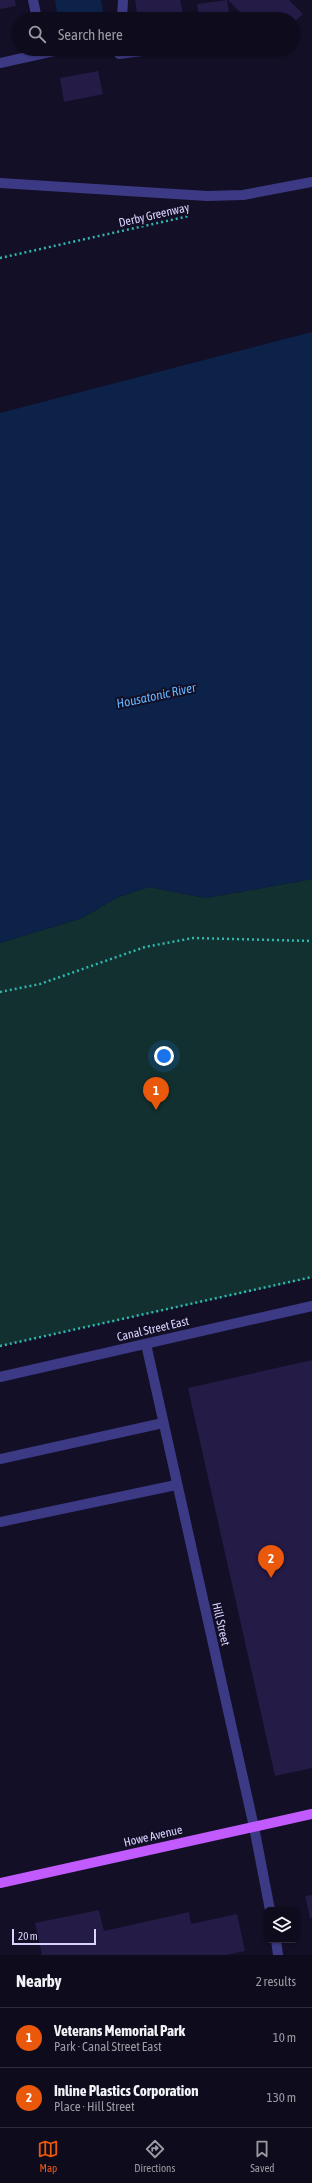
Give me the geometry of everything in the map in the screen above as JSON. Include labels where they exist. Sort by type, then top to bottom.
[{"type":"main road","name":"Howe Avenue","points":[[0,1883],[312,1814]]},
{"type":"street","points":[[33,0],[36,12]]},
{"type":"street","points":[[123,12],[124,0]]},
{"type":"street","points":[[0,63],[25,56]]},
{"type":"street","points":[[0,183],[206,196],[243,195],[312,182]]},
{"type":"street","name":"Canal Street East","points":[[0,1377],[312,1306]]},
{"type":"street","name":"Hill Street","points":[[146,1344],[176,1484],[254,1827],[269,1907]]},
{"type":"street","points":[[0,1459],[163,1423]]},
{"type":"street","points":[[0,1522],[176,1484]]},
{"type":"street","points":[[276,1943],[278,1955]]},
{"type":"path","name":"Derby Greenway","points":[[0,258],[197,214]]},
{"type":"path","points":[[0,992],[40,984],[145,947],[193,938],[312,940]]},
{"type":"path","points":[[0,1346],[312,1277]]},
{"type":"green space","points":[[312,879],[312,1278],[0,1346],[0,943],[82,918],[118,897],[149,887],[206,898]]},
{"type":"water","points":[[55,0],[101,0],[103,12],[57,12]]},
{"type":"water","name":"Housatonic River","points":[[312,332],[312,879],[206,898],[149,887],[118,897],[82,918],[0,943],[0,413]]},
{"type":"building","points":[[0,0],[15,0],[16,6],[0,9]]},
{"type":"building","points":[[135,0],[180,0],[183,12],[137,12]]},
{"type":"building","points":[[227,0],[229,12],[198,12],[197,4]]},
{"type":"building","points":[[228,0],[289,0],[303,14],[300,17],[300,12],[240,12]]},
{"type":"building","points":[[98,71],[103,94],[64,102],[60,78]]},
{"type":"building","points":[[312,1360],[312,1768],[275,1776],[188,1388]]},
{"type":"building","points":[[312,1895],[312,1918],[310,1918],[305,1896]]},
{"type":"building","points":[[99,1910],[104,1931],[189,1912],[191,1924],[237,1914],[245,1951],[226,1955],[42,1955],[35,1923]]},
{"type":"place","name":"Veterans Memorial Park","points":[[156,1110]]},
{"type":"place","name":"Inline Plastics Corporation","points":[[271,1578]]}]
